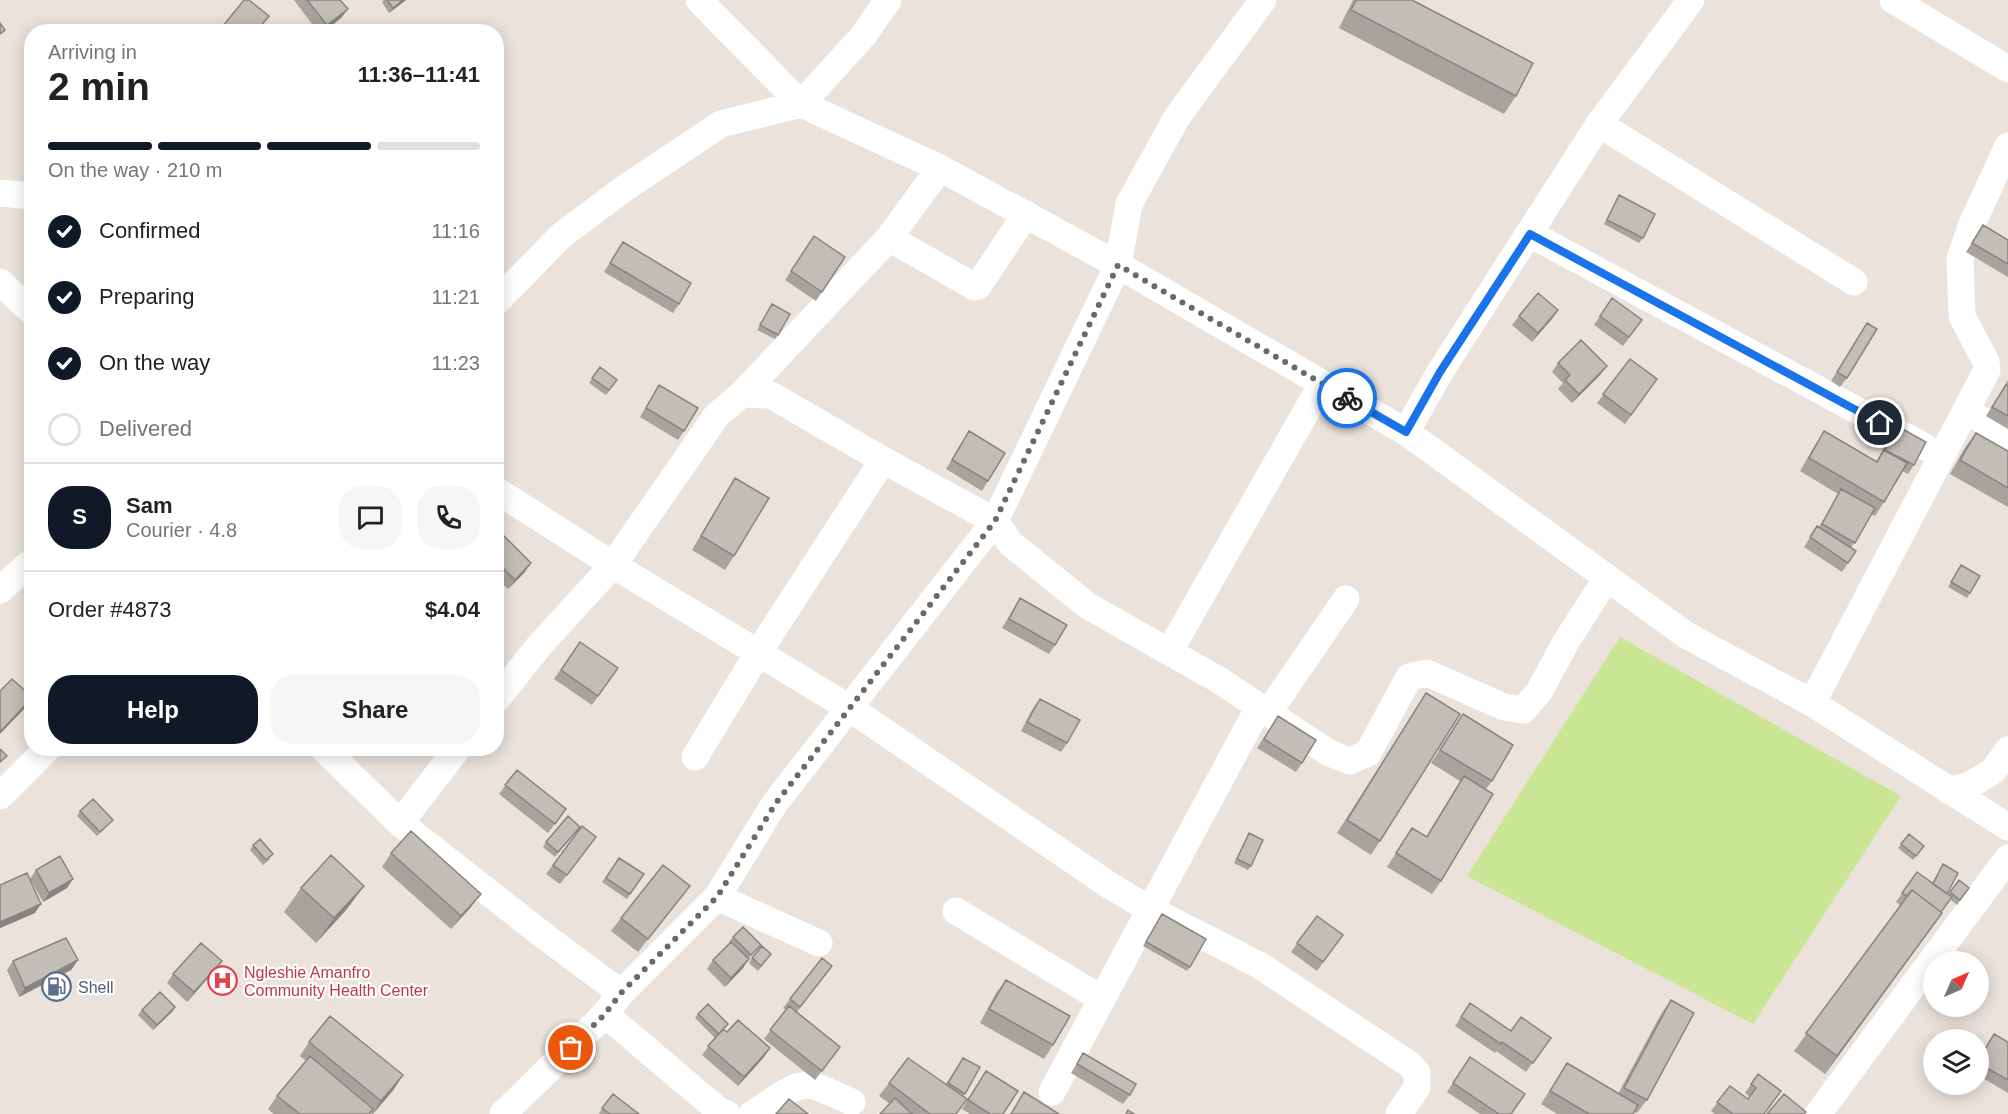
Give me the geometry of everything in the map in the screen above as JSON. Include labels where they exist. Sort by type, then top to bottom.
[{"type":"street","points":[[699,0],[801,104],[940,168],[1026,214],[1406,432],[1686,635],[1812,704],[2008,827]]},
{"type":"street","points":[[504,294],[562,236],[625,188],[721,124],[801,104],[863,36],[888,0]]},
{"type":"street","points":[[503,1114],[605,1014],[621,993],[717,897],[776,803],[995,521],[1118,265],[1129,204],[1177,117],[1263,0]]},
{"type":"street","points":[[1406,432],[1440,372],[1599,124],[1691,0]]},
{"type":"street","points":[[1893,0],[2008,69]]},
{"type":"street","points":[[1599,124],[1854,282]]},
{"type":"street","points":[[1812,704],[1987,370],[1986,362],[1962,316],[1960,259],[1972,224],[2008,146]]},
{"type":"street","points":[[504,690],[539,646],[613,565],[717,415],[742,394],[888,238],[940,168]]},
{"type":"street","points":[[888,238],[975,288],[1026,214]]},
{"type":"street","points":[[1530,234],[1941,456]]},
{"type":"street","points":[[0,282],[24,304]]},
{"type":"street","points":[[1169,652],[1322,384]]},
{"type":"street","points":[[742,394],[771,395],[995,521],[1010,543],[1088,606],[1219,680],[1329,753],[1350,760],[1368,753],[1408,677],[1427,673],[1504,707],[1523,710],[1539,692],[1567,640],[1607,578]]},
{"type":"street","points":[[1966,411],[2008,436]]},
{"type":"street","points":[[695,757],[758,653],[883,460]]},
{"type":"street","points":[[504,495],[613,565],[851,709],[1090,872],[1149,909],[1259,965],[1409,1064],[1417,1073],[1417,1087],[1400,1114]]},
{"type":"street","points":[[0,590],[24,568]]},
{"type":"street","points":[[1052,1092],[1149,909],[1263,710],[1346,599]]},
{"type":"street","points":[[1949,791],[1970,785],[1993,771],[2008,750]]},
{"type":"street","points":[[0,796],[40,756]]},
{"type":"street","points":[[331,756],[400,823],[621,993]]},
{"type":"street","points":[[400,823],[452,756]]},
{"type":"street","points":[[1818,1114],[2008,858]]},
{"type":"street","points":[[717,897],[819,943]]},
{"type":"street","points":[[956,910],[1102,999]]},
{"type":"street","points":[[605,1014],[718,1110],[727,1114]]},
{"type":"street","points":[[752,1114],[786,1092],[808,1085],[852,1102]]},
{"type":"green space","points":[[1620,637],[1901,796],[1753,1024],[1467,876]]},
{"type":"building","points":[[244,0],[249,0],[269,16],[262,24],[224,24]]},
{"type":"building","points":[[307,0],[340,0],[348,9],[326,24]]},
{"type":"building","points":[[387,0],[403,0],[393,8]]},
{"type":"building","points":[[1356,0],[1412,0],[1533,63],[1516,96],[1351,10]]},
{"type":"building","points":[[0,23],[5,30],[0,34]]},
{"type":"building","points":[[1619,195],[1655,214],[1643,238],[1607,220]]},
{"type":"building","points":[[1983,225],[2008,240],[2008,264],[1972,243]]},
{"type":"building","points":[[814,236],[845,257],[822,292],[791,271]]},
{"type":"building","points":[[623,242],[691,283],[679,304],[610,263]]},
{"type":"building","points":[[1538,293],[1558,310],[1538,333],[1519,316]]},
{"type":"building","points":[[1612,298],[1642,320],[1629,337],[1600,316]]},
{"type":"building","points":[[772,304],[790,314],[778,335],[760,325]]},
{"type":"building","points":[[1867,323],[1877,329],[1847,378],[1837,372]]},
{"type":"building","points":[[1581,340],[1607,366],[1579,394],[1565,380],[1570,375],[1558,363]]},
{"type":"building","points":[[1630,359],[1657,379],[1631,415],[1603,394]]},
{"type":"building","points":[[600,367],[617,380],[609,390],[592,378]]},
{"type":"building","points":[[659,385],[698,408],[684,431],[646,408]]},
{"type":"building","points":[[2006,385],[2008,386],[2008,416],[1992,407]]},
{"type":"building","points":[[1897,426],[1926,442],[1914,465],[1885,450]]},
{"type":"building","points":[[969,431],[1005,453],[988,481],[952,460]]},
{"type":"building","points":[[1824,431],[1877,462],[1884,450],[1907,463],[1884,502],[1809,458]]},
{"type":"building","points":[[1976,433],[2008,451],[2008,488],[1960,460]]},
{"type":"building","points":[[735,478],[769,498],[734,556],[701,536]]},
{"type":"building","points":[[1841,489],[1875,508],[1855,543],[1822,524]]},
{"type":"building","points":[[1817,526],[1856,551],[1848,563],[1810,537]]},
{"type":"building","points":[[504,536],[531,563],[515,580],[504,569]]},
{"type":"building","points":[[1961,565],[1980,576],[1970,593],[1951,582]]},
{"type":"building","points":[[1020,598],[1067,625],[1055,645],[1009,619]]},
{"type":"building","points":[[580,642],[618,668],[598,696],[561,670]]},
{"type":"building","points":[[12,679],[24,690],[24,706],[0,732],[0,691]]},
{"type":"building","points":[[1426,693],[1460,714],[1380,841],[1347,820]]},
{"type":"building","points":[[1040,699],[1080,720],[1067,743],[1027,722]]},
{"type":"building","points":[[1463,714],[1513,745],[1492,781],[1440,750]]},
{"type":"building","points":[[1278,716],[1316,740],[1302,763],[1264,739]]},
{"type":"building","points":[[0,749],[7,756],[0,762]]},
{"type":"building","points":[[517,770],[566,809],[555,824],[505,785]]},
{"type":"building","points":[[1464,776],[1493,794],[1441,881],[1396,853],[1412,828],[1427,837]]},
{"type":"building","points":[[93,799],[113,820],[100,832],[80,811]]},
{"type":"building","points":[[568,816],[580,827],[558,852],[546,842]]},
{"type":"building","points":[[582,826],[596,837],[567,875],[553,865]]},
{"type":"building","points":[[411,831],[481,894],[461,916],[391,853]]},
{"type":"building","points":[[1249,833],[1263,840],[1251,866],[1237,859]]},
{"type":"building","points":[[1909,834],[1924,846],[1916,856],[1901,844]]},
{"type":"building","points":[[260,839],[273,854],[266,860],[253,845]]},
{"type":"building","points":[[331,855],[364,886],[334,918],[301,888]]},
{"type":"building","points":[[60,856],[73,879],[49,893],[36,870]]},
{"type":"building","points":[[619,858],[644,874],[630,894],[606,878]]},
{"type":"building","points":[[1943,864],[1958,873],[1947,894],[1933,884]]},
{"type":"building","points":[[663,865],[690,886],[648,939],[621,918]]},
{"type":"building","points":[[1917,872],[1952,897],[1941,912],[1912,890],[1907,896],[1902,893]]},
{"type":"building","points":[[27,873],[41,904],[0,922],[0,885]]},
{"type":"building","points":[[1959,880],[1969,888],[1960,900],[1950,892]]},
{"type":"building","points":[[1912,890],[1942,913],[1837,1056],[1806,1033]]},
{"type":"building","points":[[1162,914],[1206,939],[1190,967],[1146,942]]},
{"type":"building","points":[[1317,916],[1343,935],[1323,962],[1297,943]]},
{"type":"building","points":[[743,927],[761,945],[751,955],[733,937]]},
{"type":"building","points":[[66,938],[78,960],[25,988],[13,961]]},
{"type":"building","points":[[731,942],[749,959],[731,978],[713,960]]},
{"type":"building","points":[[201,943],[222,961],[194,992],[173,974]]},
{"type":"building","points":[[762,946],[771,954],[761,966],[752,958]]},
{"type":"building","points":[[822,958],[832,966],[800,1007],[790,999]]},
{"type":"building","points":[[1006,980],[1070,1016],[1053,1045],[989,1009]]},
{"type":"building","points":[[160,992],[175,1007],[157,1025],[142,1010]]},
{"type":"building","points":[[1671,1000],[1694,1013],[1647,1100],[1624,1088]]},
{"type":"building","points":[[1470,1003],[1511,1031],[1521,1017],[1551,1038],[1533,1063],[1461,1017]]},
{"type":"building","points":[[708,1004],[728,1024],[719,1034],[698,1014]]},
{"type":"building","points":[[789,1006],[840,1047],[822,1071],[770,1030]]},
{"type":"building","points":[[330,1016],[403,1075],[381,1101],[309,1042]]},
{"type":"building","points":[[738,1020],[770,1048],[744,1077],[708,1046],[723,1029],[727,1032]]},
{"type":"building","points":[[1994,1034],[2008,1042],[2008,1080],[1989,1069],[1989,1042]]},
{"type":"building","points":[[1083,1053],[1136,1084],[1130,1095],[1077,1064]]},
{"type":"building","points":[[310,1056],[373,1109],[369,1114],[300,1114],[277,1096]]},
{"type":"building","points":[[1470,1057],[1525,1094],[1511,1114],[1499,1114],[1453,1083]]},
{"type":"building","points":[[908,1058],[967,1099],[956,1114],[930,1114],[889,1083]]},
{"type":"building","points":[[963,1058],[980,1067],[965,1094],[948,1083]]},
{"type":"building","points":[[1567,1063],[1638,1105],[1633,1114],[1589,1114],[1550,1091]]},
{"type":"building","points":[[986,1071],[1018,1091],[1003,1114],[990,1114],[968,1100]]},
{"type":"building","points":[[1758,1074],[1781,1091],[1764,1114],[1733,1114],[1717,1102],[1730,1086],[1748,1099],[1756,1088],[1751,1084]]},
{"type":"building","points":[[1024,1092],[1059,1114],[1011,1114]]},
{"type":"building","points":[[613,1094],[639,1114],[610,1114],[602,1108]]},
{"type":"building","points":[[1784,1094],[1806,1112],[1804,1114],[1767,1114]]},
{"type":"building","points":[[895,1098],[912,1114],[880,1114]]},
{"type":"building","points":[[789,1099],[808,1114],[776,1114]]},
{"type":"way so far","points":[[571,1048],[605,1014],[621,993],[675,942],[717,897],[776,803],[922,618],[995,521],[1118,265],[1347,398]]},
{"type":"place","name":"Ngleshie Amanfro Community Health Center","points":[[223,981]]},
{"type":"place","name":"Shell","points":[[57,987]]},
{"type":"route","points":[[1347,398],[1406,432],[1440,372],[1530,234],[1880,423]]}]
